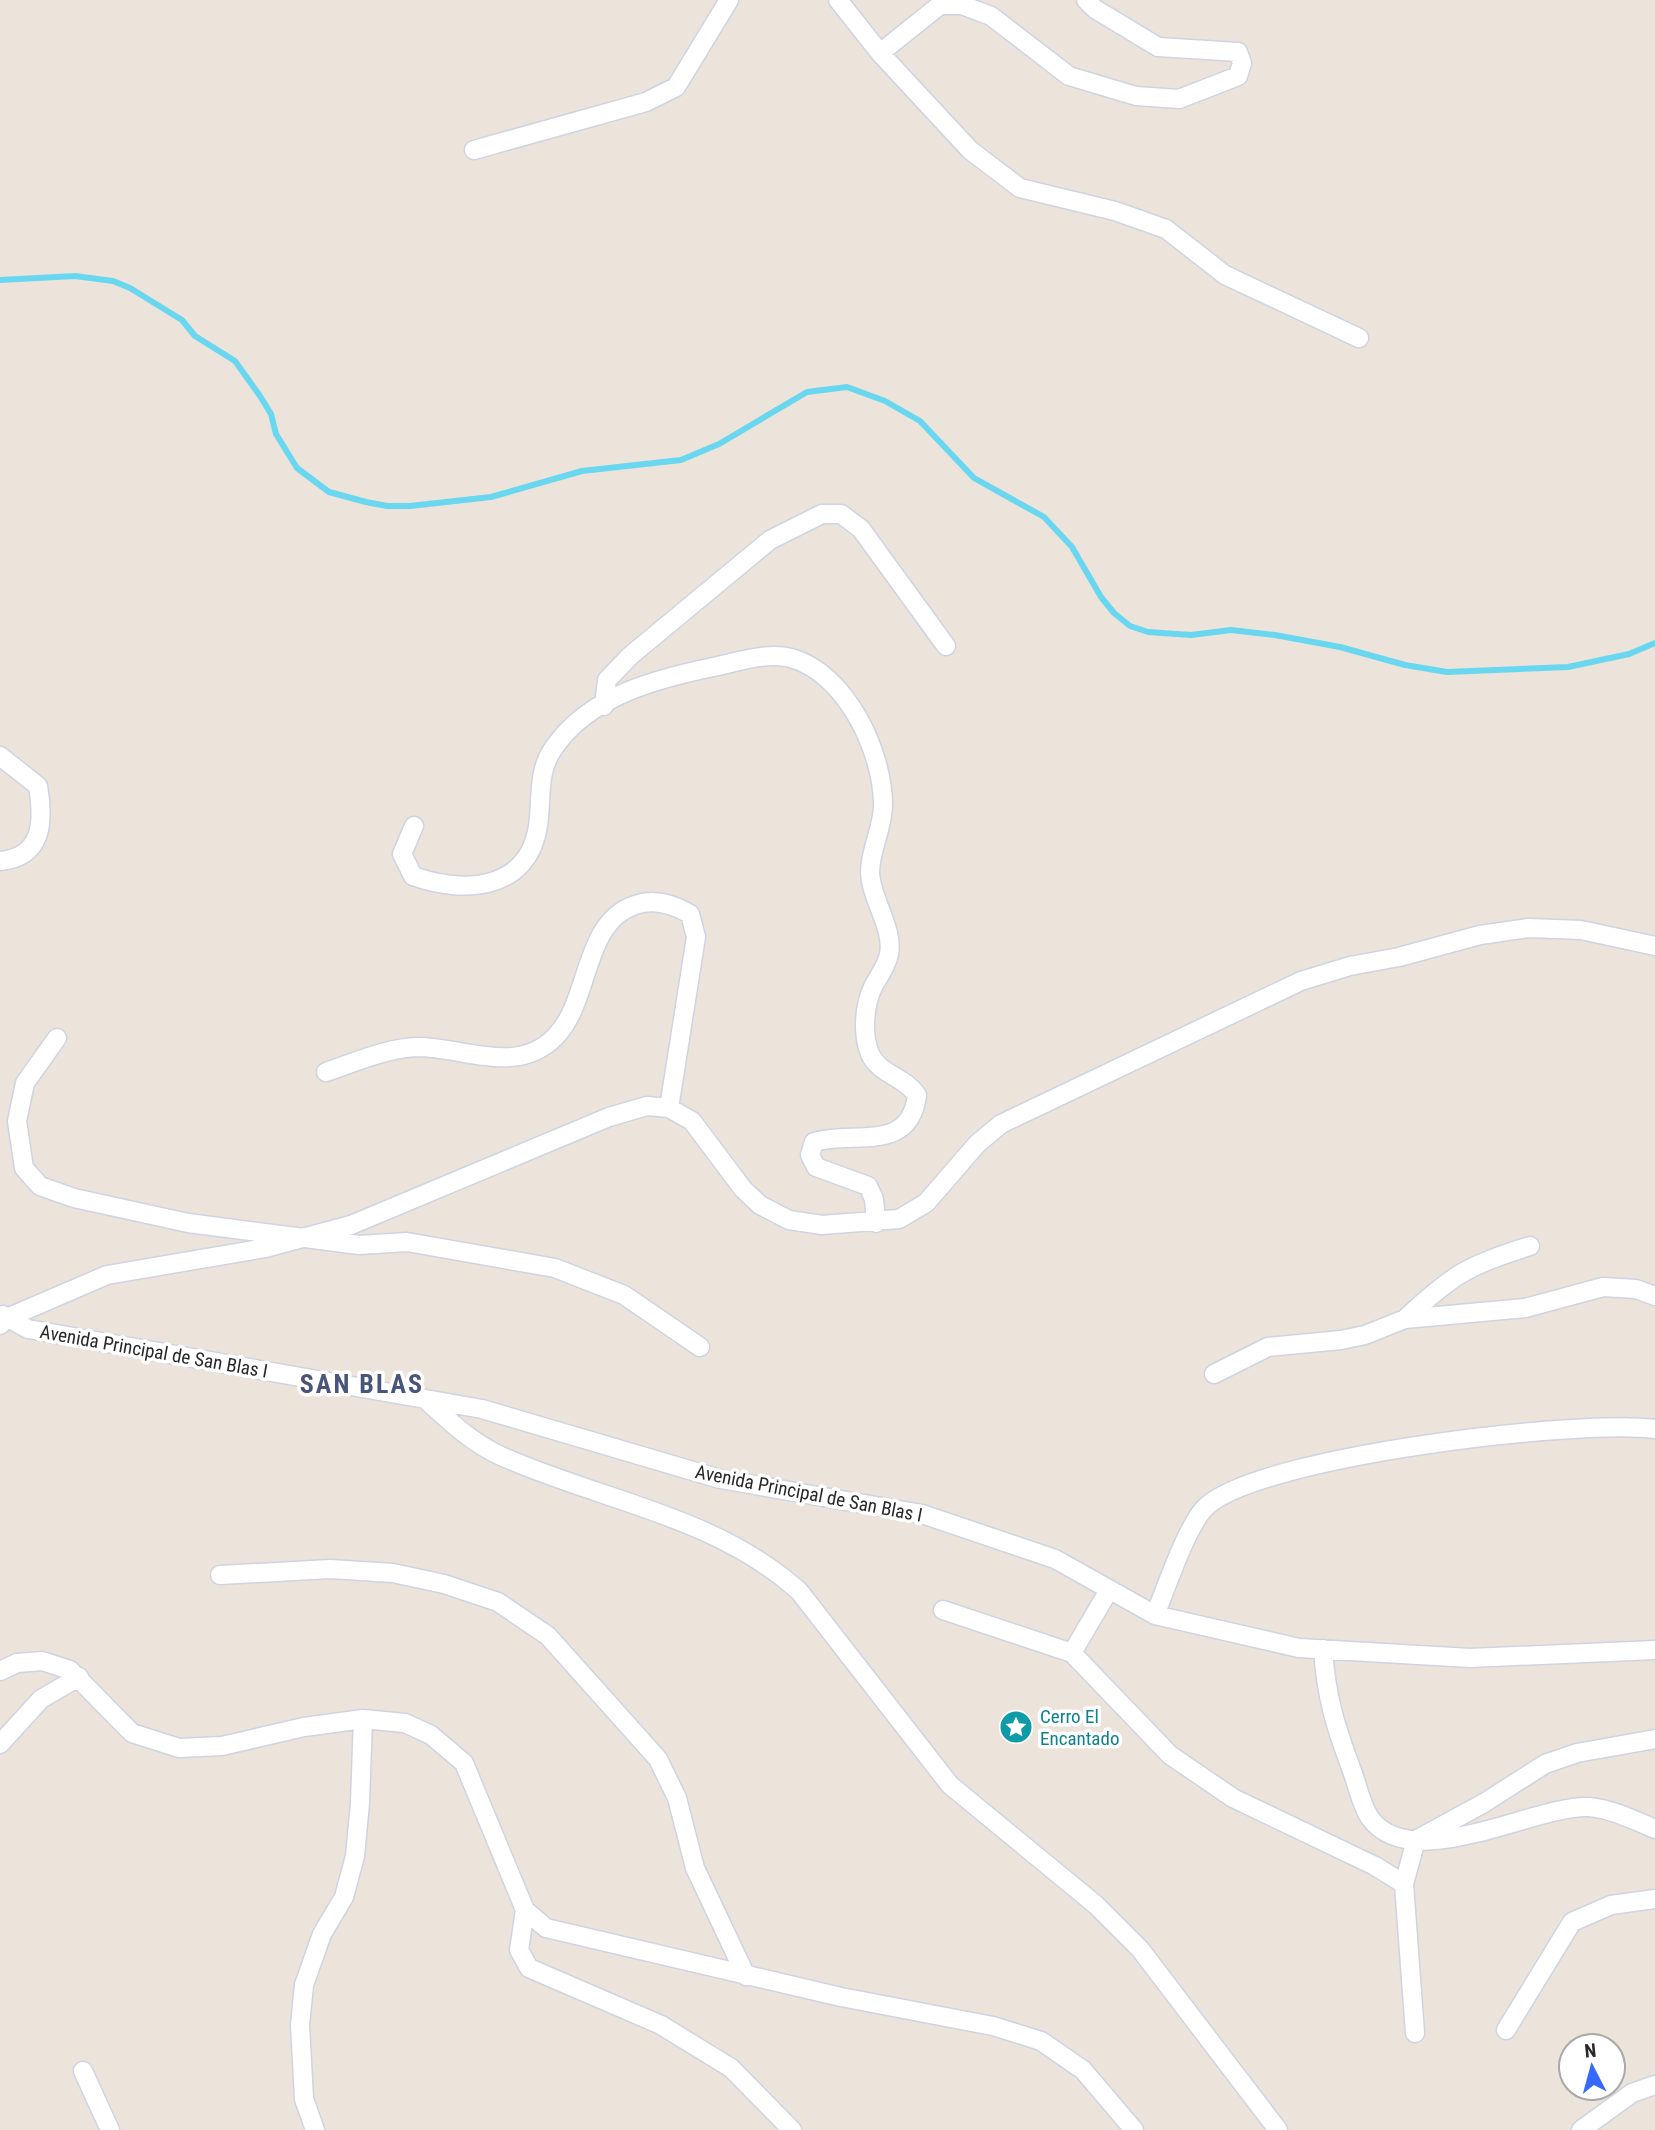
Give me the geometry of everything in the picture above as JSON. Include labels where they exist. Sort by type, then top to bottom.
[{"type":"street","points":[[474,150],[646,102],[676,87],[729,0]]},
{"type":"street","points":[[838,0],[880,53],[971,150],[1020,188],[1115,211],[1166,229],[1225,275],[1359,338]]},
{"type":"street","points":[[880,53],[940,5],[962,5],[991,16],[1069,75],[1136,96],[1179,99],[1238,76],[1242,63],[1238,52],[1158,47],[1095,9],[1086,0]]},
{"type":"street","points":[[604,706],[607,680],[629,656],[770,540],[822,514],[841,514],[861,529],[946,646]]},
{"type":"street","points":[[414,826],[402,854],[413,876],[431,883],[486,886],[511,874],[530,852],[538,828],[544,765],[554,747],[581,719],[638,685],[761,657],[789,657],[815,668],[832,681],[854,712],[879,767],[883,788],[883,809],[870,869],[871,888],[889,942],[889,955],[866,1004],[866,1033],[870,1054],[879,1066],[910,1084],[917,1095],[915,1111],[907,1124],[889,1134],[867,1139],[833,1136],[814,1142],[810,1155],[816,1167],[868,1186],[874,1199],[876,1223]]},
{"type":"street","points":[[0,756],[38,786],[42,813],[33,847],[17,860],[0,861]]},
{"type":"street","points":[[326,1072],[392,1049],[419,1047],[503,1059],[535,1050],[555,1038],[569,1019],[606,925],[622,909],[646,902],[673,904],[690,914],[696,937],[669,1108]]},
{"type":"street","points":[[3,1319],[107,1275],[265,1248],[351,1225],[609,1117],[647,1106],[669,1108],[692,1121],[743,1189],[760,1205],[789,1220],[822,1225],[876,1223],[899,1219],[926,1203],[977,1144],[1001,1124],[1301,981],[1480,935],[1529,928],[1581,930],[1655,946]]},
{"type":"street","points":[[57,1038],[25,1083],[17,1121],[24,1168],[40,1186],[74,1198],[188,1223],[359,1245],[407,1242],[555,1268],[624,1295],[699,1347]]},
{"type":"street","points":[[1405,1319],[1443,1283],[1463,1270],[1530,1246]]},
{"type":"street","points":[[1214,1374],[1268,1346],[1341,1340],[1365,1335],[1405,1319],[1525,1308],[1603,1287],[1636,1289],[1655,1296]]},
{"type":"street","name":"Avenida Principal de San Blas I","points":[[3,1319],[28,1329],[482,1409],[720,1479],[922,1514],[1055,1559],[1155,1615],[1299,1648],[1470,1658],[1655,1650]]},
{"type":"street","points":[[425,1399],[458,1429],[499,1456],[709,1531],[772,1567],[799,1591],[950,1785],[1096,1905],[1140,1949],[1278,2130]]},
{"type":"street","points":[[1155,1615],[1197,1517],[1219,1496],[1294,1470],[1418,1446],[1596,1427],[1655,1429]]},
{"type":"street","points":[[220,1575],[330,1569],[393,1573],[444,1584],[498,1602],[548,1636],[658,1759],[677,1798],[695,1868],[746,1976]]},
{"type":"street","points":[[1072,1653],[1109,1590]]},
{"type":"street","points":[[943,1610],[1072,1653],[1170,1755],[1233,1798],[1375,1866],[1404,1884]]},
{"type":"street","points":[[1323,1650],[1325,1690],[1370,1818],[1388,1833],[1416,1840],[1462,1838],[1560,1811],[1589,1807],[1616,1813],[1655,1829]]},
{"type":"street","points":[[0,1671],[17,1663],[41,1661],[70,1670],[132,1733],[179,1748],[222,1746],[304,1727],[363,1719],[405,1723],[430,1735],[464,1763],[525,1910],[546,1928],[746,1976],[993,2026],[1041,2041],[1083,2070],[1134,2130]]},
{"type":"street","points":[[0,1744],[41,1699],[79,1677]]},
{"type":"street","points":[[315,2130],[304,2099],[300,2025],[304,1985],[322,1934],[344,1898],[355,1856],[363,1719]]},
{"type":"street","points":[[1415,2032],[1404,1884],[1416,1840],[1484,1803],[1545,1764],[1577,1753],[1655,1740]]},
{"type":"street","points":[[1506,2030],[1572,1922],[1611,1905],[1655,1899]]},
{"type":"street","points":[[525,1910],[519,1950],[530,1968],[661,2025],[731,2068],[792,2130]]},
{"type":"street","points":[[83,2071],[110,2130]]},
{"type":"street","points":[[1581,2130],[1632,2093],[1655,2085]]},
{"type":"waterway","points":[[0,280],[75,276],[113,281],[130,288],[182,320],[195,336],[235,361],[271,414],[276,434],[297,468],[329,492],[366,502],[410,506],[491,497],[582,471],[681,460],[719,444],[807,392],[847,387],[885,401],[920,421],[974,478],[1044,517],[1072,547],[1101,597],[1114,613],[1130,626],[1148,632],[1191,635],[1231,630],[1275,635],[1447,672],[1568,667],[1629,654],[1655,643]]},
{"type":"place","name":"Cerro El Encantado","points":[[1016,1727]]},
{"type":"district","name":"SAN BLAS","points":[[362,1384]]}]
